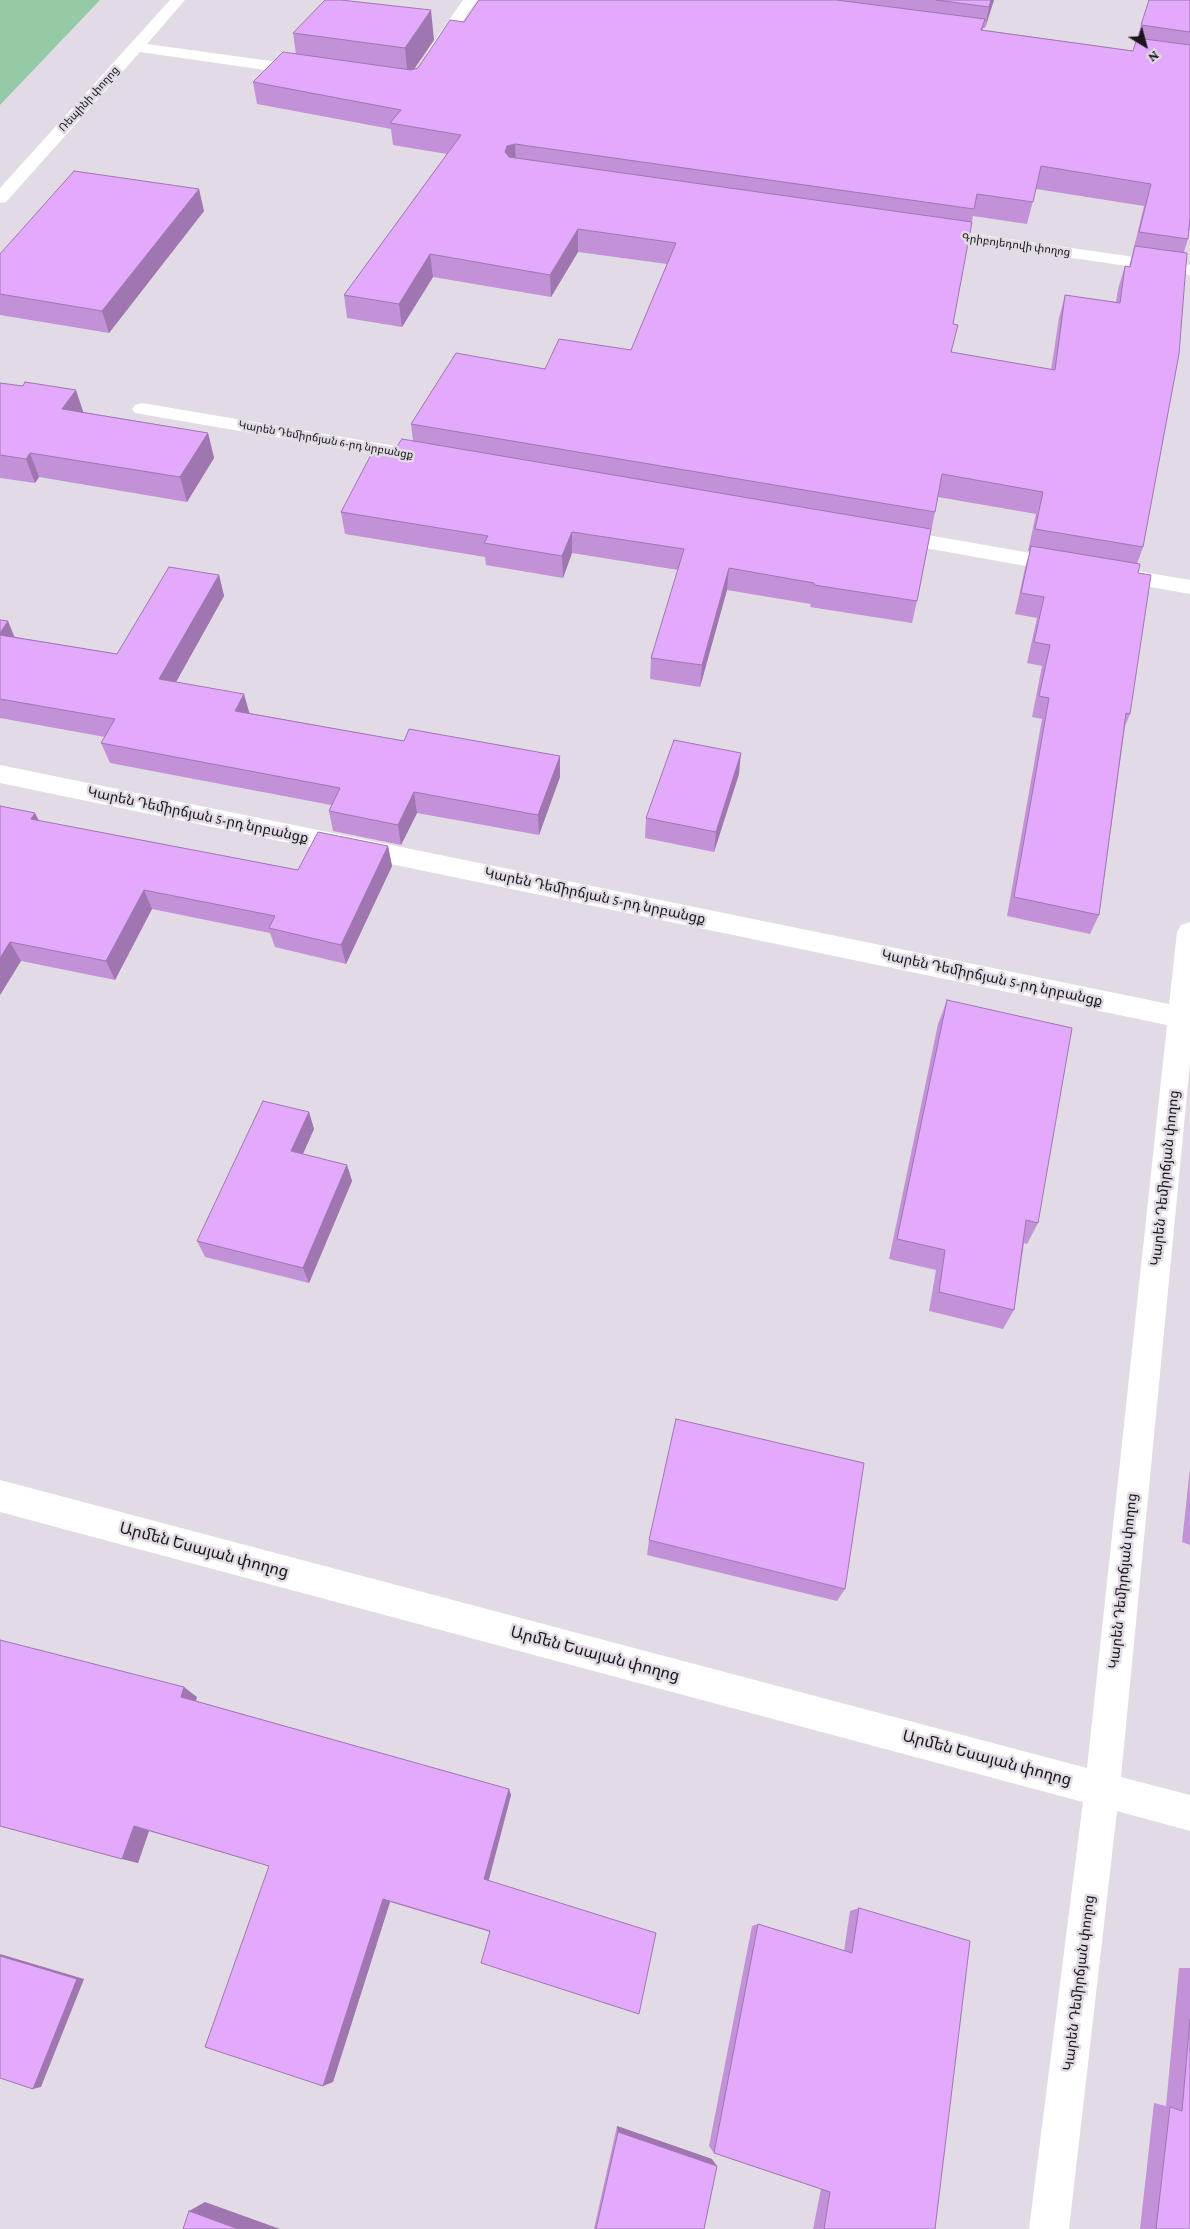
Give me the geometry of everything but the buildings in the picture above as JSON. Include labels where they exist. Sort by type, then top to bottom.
[{"type":"street","name":"Ռեպինի փողոց","points":[[0,198],[178,0]]},
{"type":"street","points":[[428,62],[470,0]]},
{"type":"street","points":[[136,47],[324,73]]},
{"type":"street","name":"Գրիբոյեդովի փողոց","points":[[916,231],[1190,270]]},
{"type":"street","name":"Կարեն Դեմիրճյան 6-րդ նրբանցք","points":[[142,409],[446,460]]},
{"type":"street","points":[[876,534],[1190,587]]},
{"type":"street","name":"Կարեն Դեմիրճյան 5-րդ նրբանցք","points":[[0,774],[1186,1018]]},
{"type":"street","name":"Կարեն Դեմիրճյան փողոց","points":[[1049,2229],[1102,1789],[1186,1018],[1190,932]]},
{"type":"street","name":"Արմեն Եսայան փողոց","points":[[0,1496],[1190,1814]]},
{"type":"green space","points":[[0,0],[100,0],[0,105]]}]
